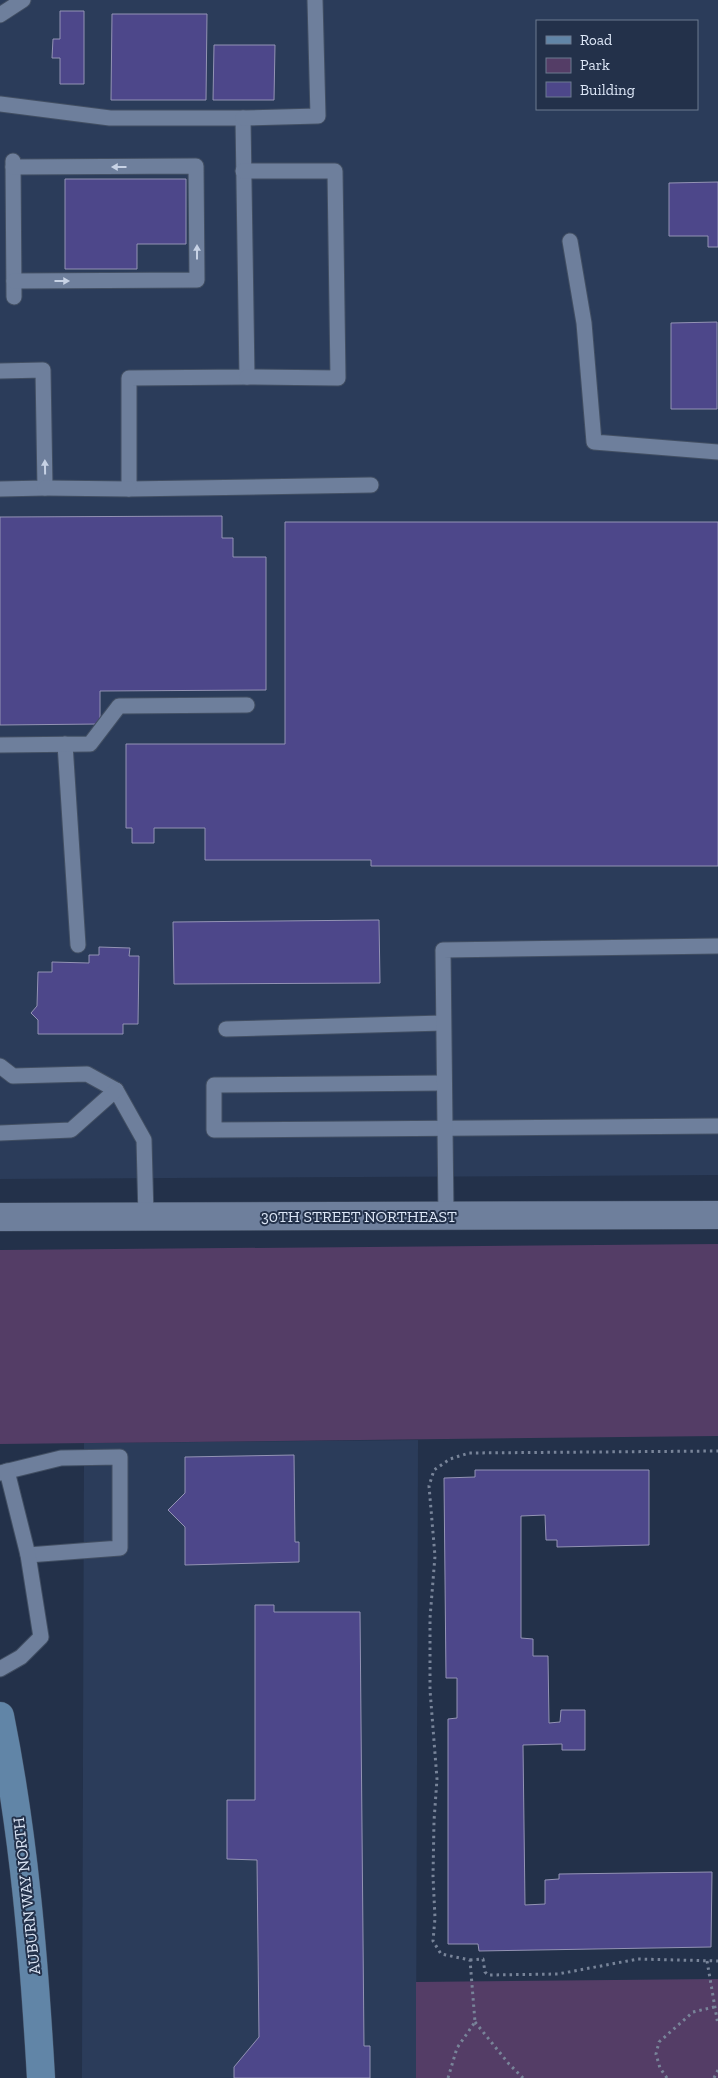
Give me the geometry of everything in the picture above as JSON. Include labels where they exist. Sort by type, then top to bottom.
[{"type":"main road","name":"AUBURN WAY NORTH","points":[[0,1716],[8,1801],[32,1941],[41,2078]]},
{"type":"street","name":"30TH STREET NORTHEAST","points":[[0,1217],[718,1215]]},
{"type":"lane","points":[[0,15],[23,0]]},
{"type":"lane","points":[[0,104],[110,118],[318,116],[315,0]]},
{"type":"lane","points":[[242,118],[247,377]]},
{"type":"lane","points":[[14,281],[197,280],[196,166],[13,164],[6,214],[14,281],[14,297]]},
{"type":"lane","points":[[129,489],[129,378],[338,378],[335,171],[243,171]]},
{"type":"lane","points":[[570,241],[584,323],[594,442],[718,452]]},
{"type":"lane","points":[[0,371],[43,370],[46,488]]},
{"type":"lane","points":[[0,489],[372,485]]},
{"type":"lane","points":[[0,745],[90,744],[119,706],[247,704]]},
{"type":"lane","points":[[65,744],[78,944]]},
{"type":"lane","points":[[446,1216],[443,950],[718,946]]},
{"type":"lane","points":[[226,1029],[443,1023]]},
{"type":"lane","points":[[0,1066],[13,1076],[87,1074],[116,1090],[144,1140],[146,1217]]},
{"type":"lane","points":[[444,1083],[214,1085],[214,1130],[718,1126]]},
{"type":"lane","points":[[0,1133],[71,1130],[116,1090]]},
{"type":"lane","points":[[0,1669],[21,1656],[41,1637],[28,1555],[4,1472],[61,1458],[120,1457],[120,1548],[28,1555]]},
{"type":"path","points":[[718,1451],[469,1453],[450,1459],[434,1470],[429,1486],[436,1556],[430,1618],[430,1690],[437,1779],[434,1821],[433,1876],[435,1918],[433,1941],[441,1954],[470,1960],[483,1960],[485,1972],[488,1975],[558,1974],[638,1959],[718,1961]]},
{"type":"path","points":[[470,1960],[476,2022],[509,2064],[523,2078]]},
{"type":"path","points":[[707,1962],[718,2025]]},
{"type":"path","points":[[666,2078],[660,2068],[656,2054],[659,2042],[693,2012],[714,2007]]},
{"type":"path","points":[[448,2078],[457,2048],[476,2022]]},
{"type":"path","points":[[714,2078],[718,2070]]},
{"type":"shaded area","points":[[0,0],[718,0],[718,1175],[0,1179]]},
{"type":"shaded area","points":[[418,1440],[416,2078],[82,2078],[84,1443]]},
{"type":"green space","points":[[718,1244],[718,1436],[0,1444],[0,1250]]},
{"type":"green space","points":[[718,1979],[718,2078],[416,2078],[416,1982]]},
{"type":"building","points":[[60,11],[84,11],[84,84],[60,84],[60,58],[52,58],[53,39],[60,39]]},
{"type":"building","points":[[112,14],[207,14],[206,100],[111,100]]},
{"type":"building","points":[[214,45],[275,45],[274,100],[213,100]]},
{"type":"building","points":[[65,179],[186,179],[186,244],[137,244],[137,269],[65,269]]},
{"type":"building","points":[[718,182],[718,247],[708,247],[708,236],[669,236],[669,183]]},
{"type":"building","points":[[717,322],[717,409],[671,409],[671,323]]},
{"type":"building","points":[[222,516],[222,538],[233,538],[233,557],[266,557],[266,690],[100,691],[100,724],[0,725],[0,517]]},
{"type":"building","points":[[285,522],[718,522],[718,866],[371,866],[371,860],[205,860],[205,828],[154,828],[154,843],[132,843],[132,828],[126,828],[126,744],[285,744]]},
{"type":"building","points":[[379,920],[380,983],[174,984],[173,922]]},
{"type":"building","points":[[99,947],[130,948],[129,956],[139,956],[138,1024],[123,1024],[123,1034],[38,1034],[38,1020],[31,1013],[37,1006],[38,972],[52,972],[52,962],[89,963],[89,955],[99,955]]},
{"type":"building","points":[[294,1455],[295,1542],[299,1542],[299,1562],[185,1565],[185,1527],[168,1510],[185,1493],[185,1457]]},
{"type":"building","points":[[475,1470],[649,1470],[649,1545],[557,1547],[557,1540],[546,1540],[545,1515],[521,1516],[521,1638],[533,1639],[533,1656],[548,1656],[549,1723],[560,1722],[561,1710],[585,1710],[585,1750],[562,1750],[562,1744],[523,1745],[525,1905],[545,1904],[545,1880],[559,1879],[559,1874],[712,1872],[711,1947],[479,1951],[478,1944],[448,1944],[448,1719],[457,1718],[457,1678],[446,1678],[444,1478],[475,1477]]},
{"type":"building","points":[[255,1605],[274,1605],[274,1612],[360,1612],[364,2046],[370,2046],[370,2078],[234,2078],[234,2067],[259,2037],[257,1860],[227,1859],[227,1800],[255,1800]]}]
